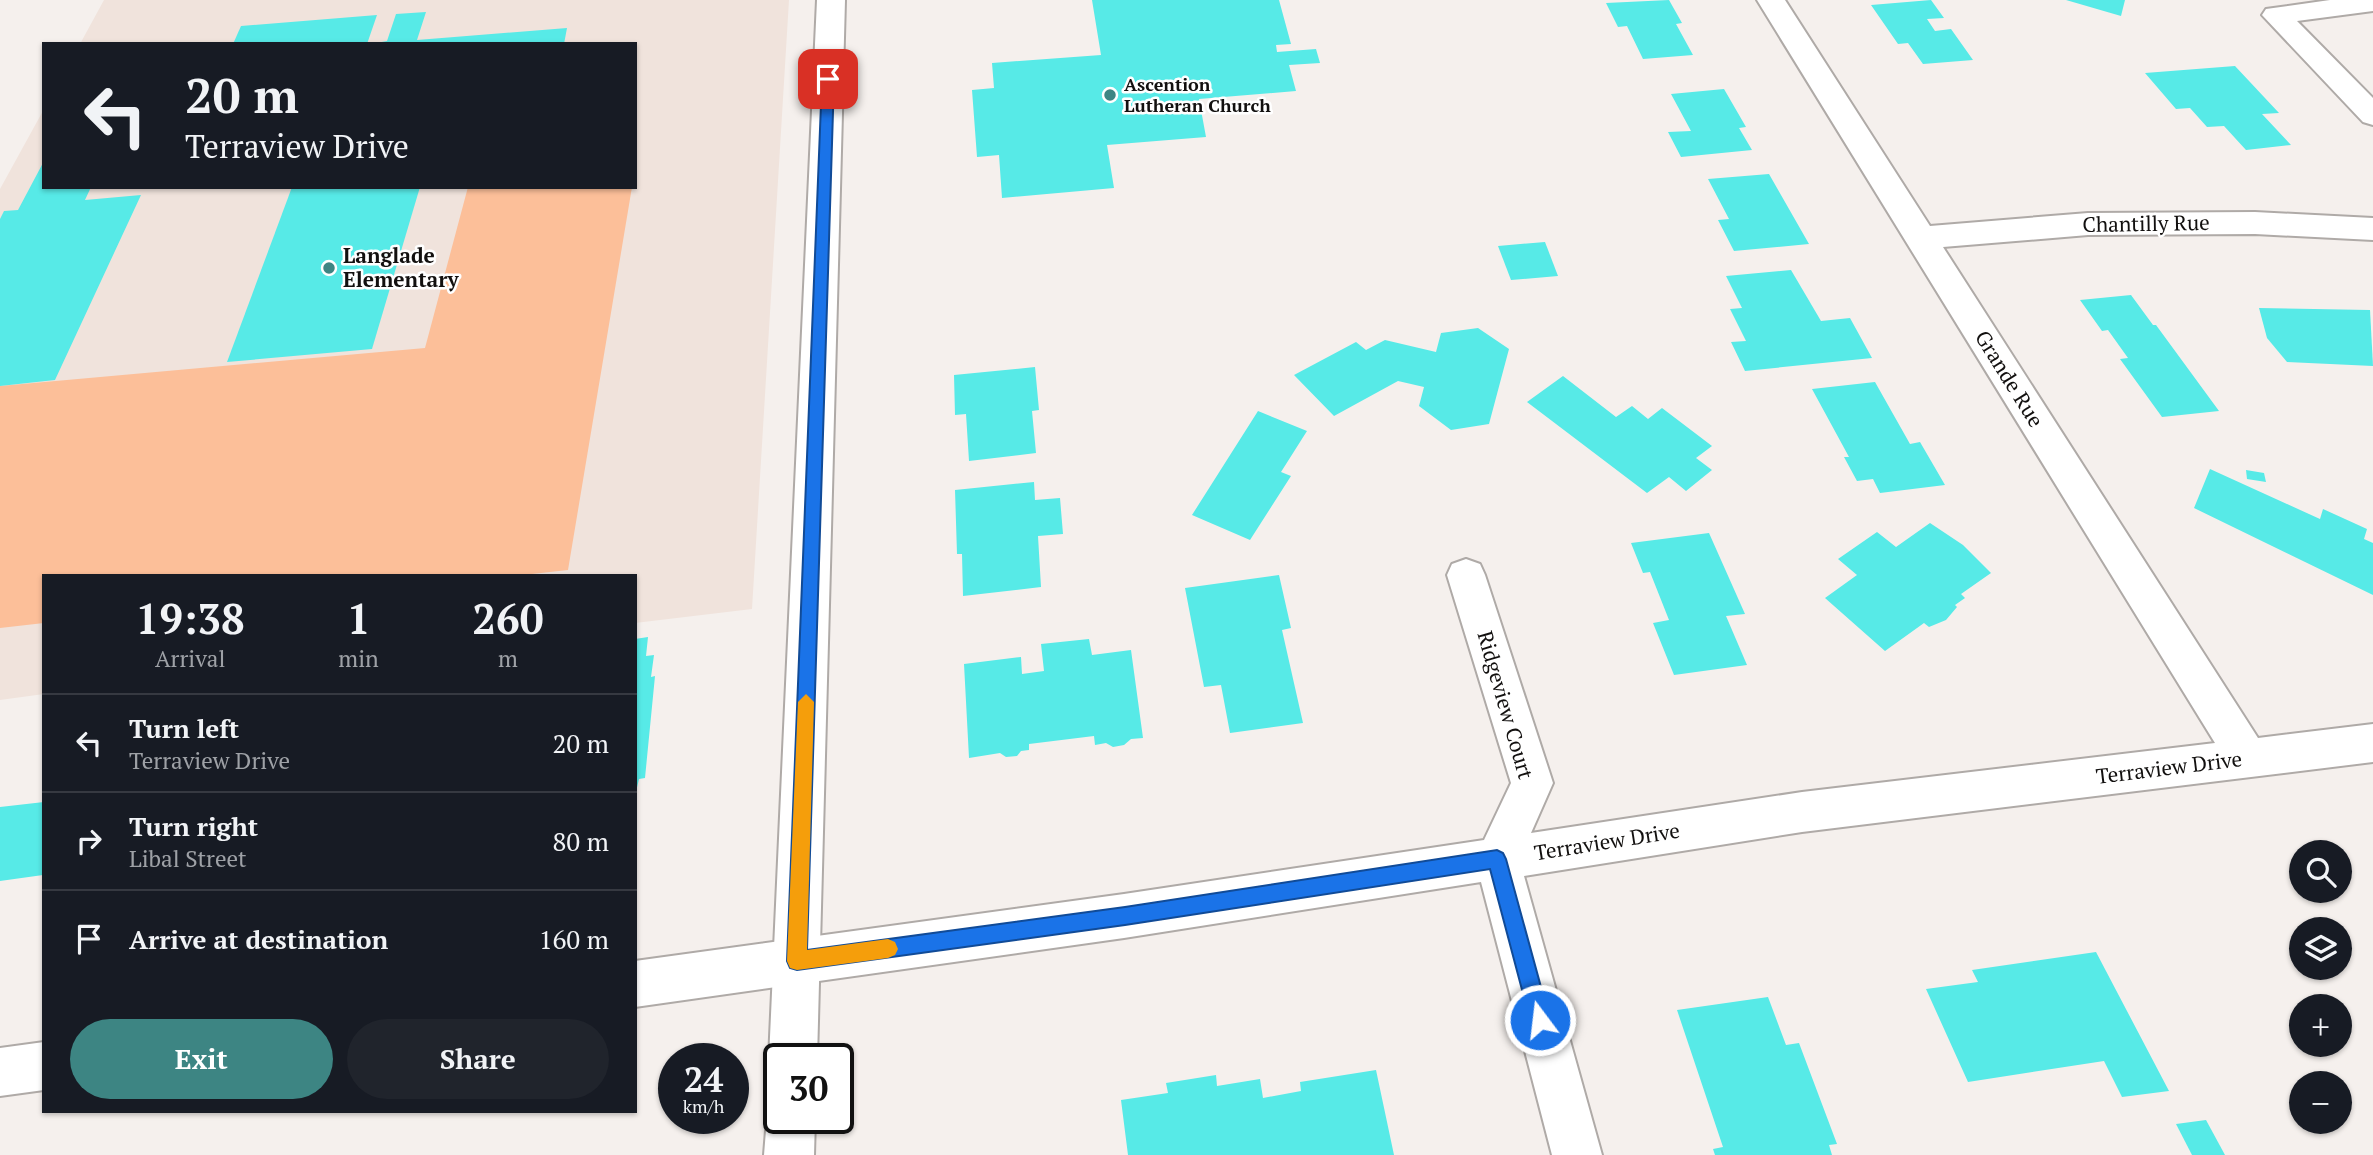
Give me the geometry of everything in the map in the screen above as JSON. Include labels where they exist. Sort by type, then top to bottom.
[{"type":"street","points":[[794,1043],[831,0]]},
{"type":"street","name":"Grande Rue","points":[[1771,0],[2248,759]]},
{"type":"street","points":[[2373,3],[2276,15],[2373,115]]},
{"type":"street","name":"Chantilly Rue","points":[[1920,238],[2088,225],[2255,223],[2373,229]]},
{"type":"street","name":"Ridgeview Court","points":[[1466,576],[1532,783],[1497,859]]},
{"type":"street","name":"Terraview Drive","points":[[637,984],[1125,916],[1802,812],[2373,743]]},
{"type":"street","points":[[1497,859],[1577,1155]]},
{"type":"street","points":[[0,1072],[42,1066]]},
{"type":"street","points":[[789,1155],[790,1134]]},
{"type":"shaded area","points":[[104,0],[789,0],[752,609],[637,623],[637,574],[42,574],[42,694],[0,700],[0,189],[42,113],[42,189],[637,189],[637,42],[81,42]]},
{"type":"shaded area","points":[[467,189],[632,189],[568,570],[532,574],[42,574],[42,623],[0,628],[0,386],[425,348]]},
{"type":"building","name":"Ascention Lutheran Church","points":[[1092,0],[1279,0],[1291,44],[1276,45],[1277,52],[1316,49],[1320,63],[1289,65],[1296,91],[1199,99],[1206,137],[1107,145],[1114,188],[1002,198],[999,155],[977,157],[972,90],[994,88],[992,63],[1101,55]]},
{"type":"building","points":[[1669,0],[1682,23],[1676,24],[1693,55],[1643,59],[1627,26],[1618,27],[1606,3]]},
{"type":"building","points":[[1931,0],[1944,18],[1927,19],[1935,31],[1951,29],[1973,60],[1923,64],[1908,43],[1898,44],[1871,5]]},
{"type":"building","points":[[2066,0],[2125,0],[2121,16]]},
{"type":"building","points":[[426,12],[417,40],[567,28],[564,42],[382,42],[387,41],[396,14]]},
{"type":"building","points":[[377,15],[368,42],[234,42],[241,26]]},
{"type":"building","points":[[2235,66],[2279,113],[2262,114],[2291,145],[2246,150],[2224,126],[2207,127],[2190,108],[2176,109],[2145,73]]},
{"type":"building","points":[[1724,89],[1746,127],[1739,128],[1752,150],[1681,157],[1668,132],[1691,131],[1671,94]]},
{"type":"building","points":[[42,165],[42,189],[90,189],[85,200],[141,195],[55,380],[0,386],[0,219],[4,211],[18,210]]},
{"type":"building","points":[[1769,174],[1809,244],[1734,251],[1718,220],[1729,219],[1708,179]]},
{"type":"building","name":"Langlade Elementary","points":[[291,189],[419,189],[372,349],[227,362]]},
{"type":"building","points":[[1545,242],[1558,276],[1511,280],[1498,246]]},
{"type":"building","points":[[1791,270],[1821,321],[1850,318],[1872,358],[1745,371],[1731,342],[1746,341],[1730,309],[1742,308],[1726,276]]},
{"type":"building","points":[[2131,295],[2219,411],[2162,417],[2120,359],[2128,358],[2108,330],[2102,331],[2080,300]]},
{"type":"building","points":[[2259,308],[2370,310],[2373,366],[2287,362],[2267,338]]},
{"type":"building","points":[[1478,328],[1509,349],[1489,424],[1451,430],[1419,406],[1424,387],[1398,381],[1334,416],[1294,375],[1356,342],[1366,350],[1385,340],[1436,352],[1441,333]]},
{"type":"building","points":[[1035,367],[1039,410],[1032,411],[1036,453],[969,461],[966,414],[955,415],[954,375]]},
{"type":"building","points":[[1563,376],[1616,417],[1632,406],[1648,419],[1662,408],[1712,446],[1696,458],[1712,470],[1686,491],[1669,477],[1647,493],[1527,402]]},
{"type":"building","points":[[1875,382],[1910,444],[1920,442],[1945,485],[1880,493],[1873,479],[1857,481],[1844,457],[1849,457],[1812,389]]},
{"type":"building","points":[[1258,411],[1307,431],[1281,472],[1291,476],[1250,540],[1192,515]]},
{"type":"building","points":[[2210,469],[2320,519],[2323,509],[2367,529],[2364,539],[2373,543],[2373,595],[2194,508]]},
{"type":"building","points":[[2246,470],[2264,473],[2266,482],[2247,479]]},
{"type":"building","points":[[1034,482],[1035,500],[1060,498],[1063,534],[1038,536],[1041,587],[963,596],[962,554],[957,554],[955,490]]},
{"type":"building","points":[[1930,523],[1963,545],[1991,573],[1961,594],[1965,598],[1955,605],[1957,607],[1946,620],[1929,627],[1924,623],[1885,651],[1825,598],[1857,575],[1838,559],[1877,532],[1896,547]]},
{"type":"building","points":[[1709,533],[1745,614],[1726,616],[1747,665],[1674,675],[1653,623],[1669,620],[1650,572],[1643,573],[1631,543]]},
{"type":"building","points":[[1279,575],[1291,628],[1282,630],[1303,723],[1230,733],[1221,685],[1204,687],[1185,588]]},
{"type":"building","points":[[648,637],[646,656],[654,655],[651,677],[655,676],[645,778],[639,779],[637,788],[637,639]]},
{"type":"building","points":[[1089,639],[1092,655],[1131,650],[1143,738],[1131,739],[1124,745],[1113,747],[1106,743],[1095,745],[1094,736],[1029,744],[1029,750],[1021,751],[1017,756],[1006,757],[1000,753],[969,758],[964,664],[1021,657],[1022,674],[1044,671],[1041,644]]},
{"type":"building","points":[[42,802],[42,875],[0,881],[0,807]]},
{"type":"building","points":[[2096,952],[2169,1091],[2122,1097],[2104,1061],[1968,1082],[1926,989],[1978,982],[1972,970]]},
{"type":"building","points":[[1768,997],[1786,1045],[1799,1043],[1837,1144],[1829,1145],[1832,1155],[1715,1155],[1713,1149],[1723,1147],[1677,1010]]},
{"type":"building","points":[[1376,1070],[1394,1155],[1128,1155],[1121,1100],[1168,1093],[1166,1083],[1216,1075],[1217,1086],[1260,1079],[1263,1098],[1301,1091],[1300,1082]]},
{"type":"building","points":[[2206,1120],[2225,1155],[2192,1155],[2176,1124]]},
{"type":"slow traffic","points":[[806,702],[797,961],[888,949]]},
{"type":"place","name":"Ascention Lutheran Church","points":[[1110,95]]},
{"type":"place","name":"Langlade Elementary","points":[[329,268]]},
{"type":"route","points":[[828,79],[797,961],[1125,916],[1497,859],[1540,1020]]}]
